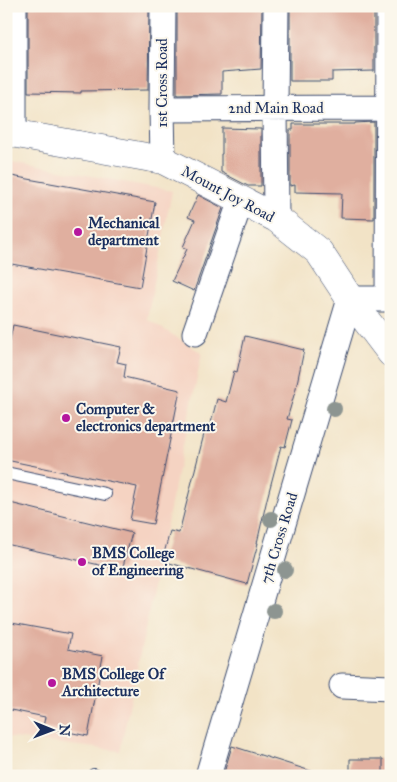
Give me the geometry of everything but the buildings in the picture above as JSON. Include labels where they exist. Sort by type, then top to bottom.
[{"type":"main road","name":"Mount Joy Road","points":[[10,133],[162,160],[276,218],[319,252],[350,299],[391,352]]},
{"type":"street","points":[[10,133],[14,6]]},
{"type":"street","name":"1st Cross Road","points":[[162,160],[163,6]]},
{"type":"street","points":[[276,6],[276,218]]},
{"type":"street","points":[[350,299],[389,298],[389,6]]},
{"type":"street","name":"2nd Main Road","points":[[162,109],[390,108]]},
{"type":"street","points":[[195,333],[242,200]]},
{"type":"street","name":"7th Cross Road","points":[[208,776],[350,299]]},
{"type":"street","points":[[342,686],[391,688]]},
{"type":"lane","points":[[6,473],[105,494]]},
{"type":"shaded area","name":"BMS College of Engineering","points":[[6,160],[172,191],[147,319],[202,353],[120,751],[6,737]]},
{"type":"place","name":"Mechanical department","points":[[78,232]]},
{"type":"place","name":"Computer & electronics department","points":[[66,418]]},
{"type":"place","name":"BMS College of Engineering","points":[[82,562]]},
{"type":"place","name":"BMS College Of Architecture","points":[[52,683]]}]
